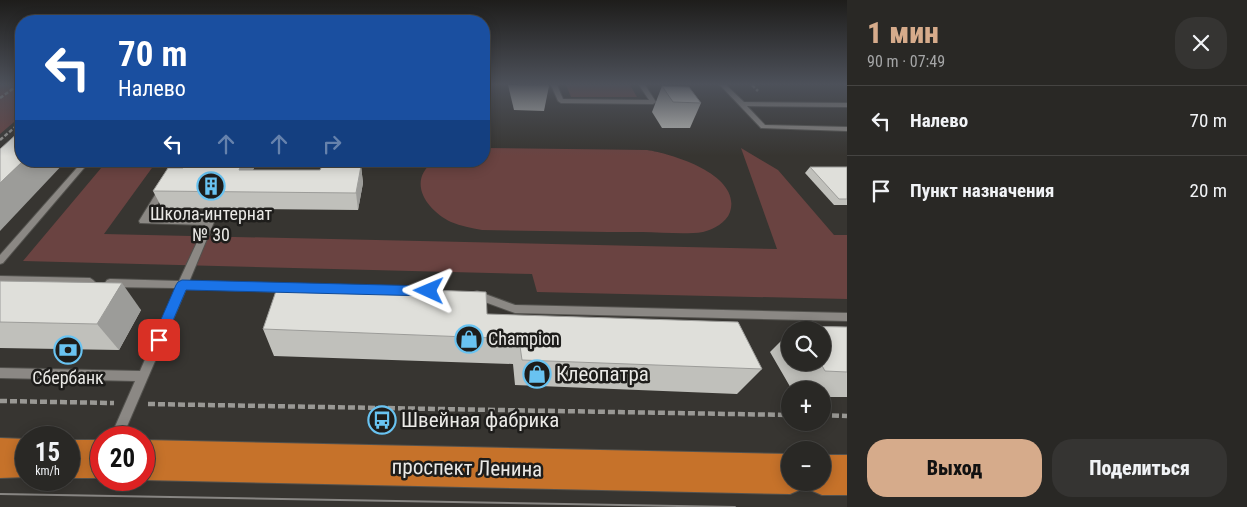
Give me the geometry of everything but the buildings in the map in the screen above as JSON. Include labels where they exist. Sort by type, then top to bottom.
[{"type":"highway","points":[[0,458],[15,458]]},
{"type":"highway","name":"проспект Ленина","points":[[155,460],[781,474]]},
{"type":"highway","points":[[831,475],[847,475]]},
{"type":"lane","points":[[746,109],[763,127],[847,128]]},
{"type":"lane","points":[[0,261],[82,167]]},
{"type":"lane","points":[[121,426],[210,222],[143,221],[177,167]]},
{"type":"lane","points":[[0,280],[300,288]]},
{"type":"lane","points":[[467,292],[514,309],[847,317]]},
{"type":"lane","points":[[0,373],[143,376]]},
{"type":"path","points":[[0,140],[15,127]]},
{"type":"path","points":[[0,401],[781,414]]},
{"type":"path","points":[[831,415],[847,416]]},
{"type":"shaded area","points":[[0,109],[15,109],[15,121],[0,134]]},
{"type":"shaded area","points":[[490,148],[647,150],[673,156],[716,177],[726,187],[731,199],[730,212],[723,222],[703,232],[482,230],[451,222],[434,210],[423,195],[421,186],[421,178],[428,167],[490,167]]},
{"type":"shaded area","points":[[741,148],[778,170],[834,235],[847,235],[847,299],[537,292],[532,274],[23,261],[102,167],[153,167],[104,234],[777,249]]},
{"type":"tram line","points":[[0,494],[735,507]]},
{"type":"place","name":"Школа-интернат № 30","points":[[211,186]]},
{"type":"place","name":"Champion","points":[[469,339]]},
{"type":"place","name":"Сбербанк","points":[[68,350]]},
{"type":"place","name":"Клеопатра","points":[[537,374]]},
{"type":"place","name":"Швейная фабрика","points":[[382,420]]},
{"type":"route","points":[[159,340],[182,285],[429,291]]}]
